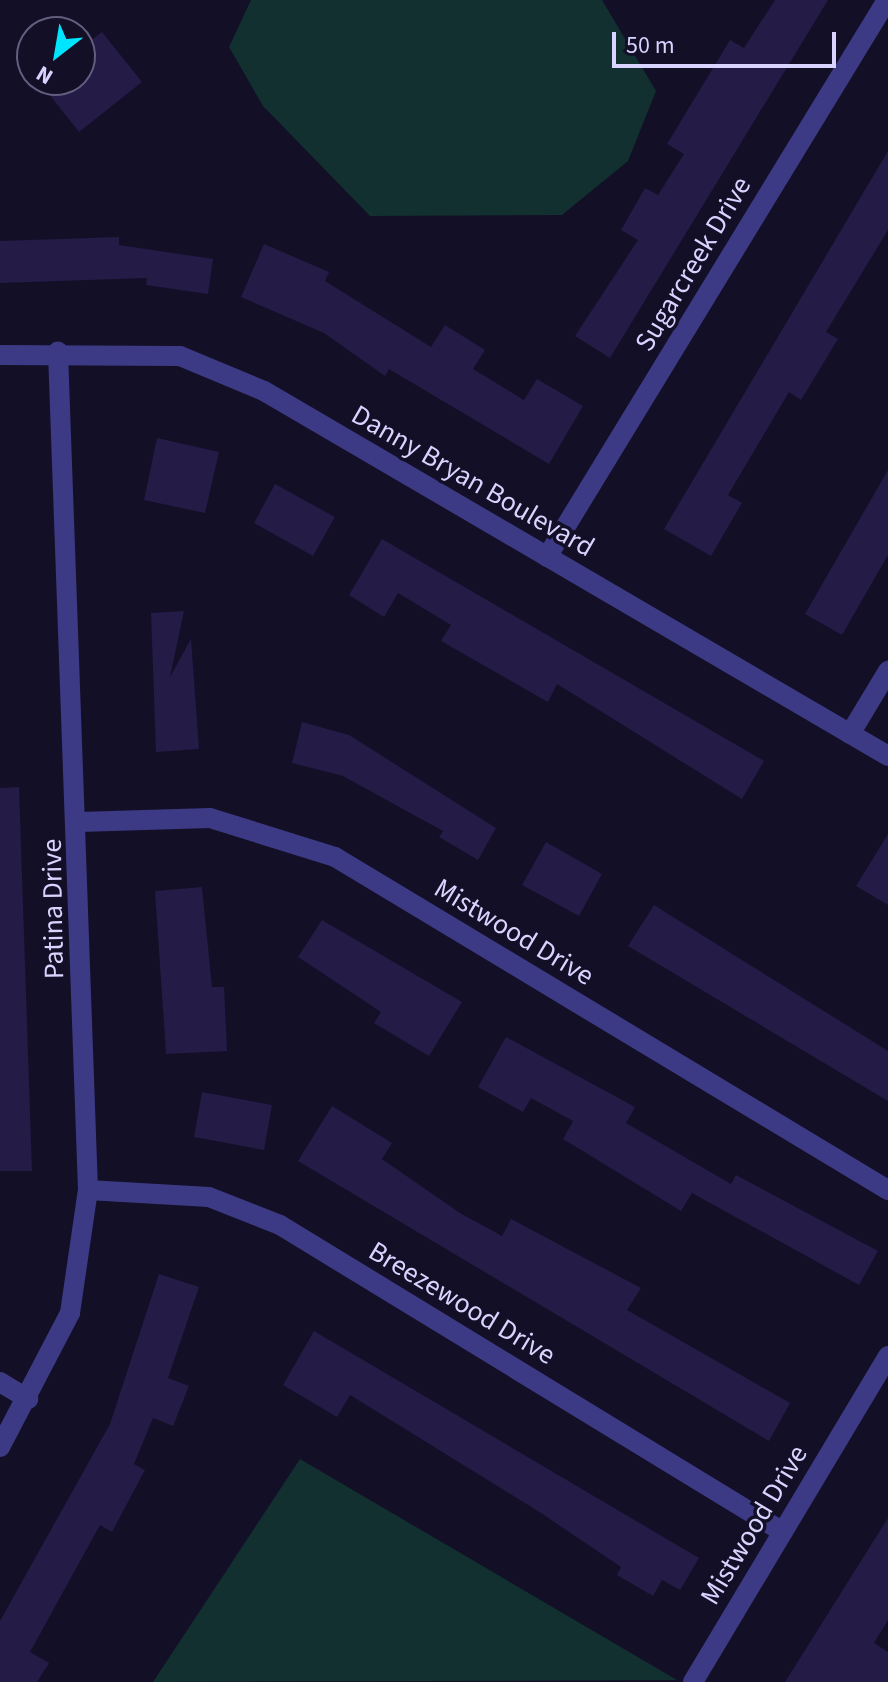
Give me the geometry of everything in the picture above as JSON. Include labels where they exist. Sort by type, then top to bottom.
[{"type":"street","name":"Sugarcreek Drive","points":[[547,557],[887,0]]},
{"type":"street","name":"Danny Bryan Boulevard","points":[[0,355],[58,352],[180,356],[264,391],[888,756]]},
{"type":"street","name":"Patina Drive","points":[[0,1447],[28,1399],[70,1313],[88,1190],[79,822],[58,352]]},
{"type":"street","points":[[850,734],[888,671]]},
{"type":"street","name":"Mistwood Drive","points":[[79,822],[210,818],[335,857],[888,1190]]},
{"type":"street","name":"Breezewood Drive","points":[[88,1190],[209,1197],[280,1225],[783,1532]]},
{"type":"street","name":"Mistwood Drive","points":[[693,1682],[888,1356]]},
{"type":"street","points":[[0,1382],[28,1399]]},
{"type":"green space","points":[[251,0],[602,0],[656,91],[628,161],[562,215],[370,216],[263,106],[229,47]]},
{"type":"green space","points":[[300,1459],[677,1680],[153,1682]]},
{"type":"building","points":[[775,0],[828,0],[610,358],[575,336],[638,240],[621,230],[645,188],[658,195],[684,154],[667,144],[730,40],[744,48]]},
{"type":"building","points":[[102,32],[142,82],[79,132],[51,96],[96,96],[96,37]]},
{"type":"building","points":[[888,151],[888,230],[826,332],[838,339],[801,400],[789,392],[728,495],[742,503],[711,556],[664,529]]},
{"type":"building","points":[[119,237],[119,245],[213,259],[208,294],[146,285],[147,278],[0,283],[0,241]]},
{"type":"building","points":[[264,244],[329,272],[325,281],[431,347],[445,325],[485,350],[473,369],[524,400],[537,379],[583,406],[549,464],[389,369],[385,376],[324,333],[241,297]]},
{"type":"building","points":[[157,438],[219,452],[205,513],[144,500]]},
{"type":"building","points":[[888,470],[888,555],[842,635],[805,614]]},
{"type":"building","points":[[275,484],[335,517],[313,556],[254,523]]},
{"type":"building","points":[[382,539],[764,761],[742,799],[557,684],[548,702],[441,641],[451,625],[398,593],[384,617],[349,595]]},
{"type":"building","points":[[184,611],[170,677],[191,639],[199,749],[156,752],[151,613]]},
{"type":"building","points":[[302,722],[349,735],[496,828],[478,860],[439,837],[443,831],[343,776],[292,763]]},
{"type":"building","points":[[19,787],[32,1171],[0,1171],[0,788]]},
{"type":"building","points":[[888,834],[888,905],[856,886]]},
{"type":"building","points":[[546,842],[602,874],[579,916],[522,885]]},
{"type":"building","points":[[202,887],[212,987],[224,987],[227,1051],[166,1054],[155,891]]},
{"type":"building","points":[[654,905],[888,1051],[888,1101],[628,946]]},
{"type":"building","points":[[322,920],[462,1002],[429,1056],[374,1023],[381,1012],[298,957]]},
{"type":"building","points":[[506,1037],[635,1107],[626,1123],[731,1184],[736,1175],[878,1251],[859,1285],[692,1193],[681,1211],[563,1139],[573,1121],[531,1098],[523,1112],[478,1087]]},
{"type":"building","points":[[202,1092],[272,1105],[264,1150],[194,1137]]},
{"type":"building","points":[[332,1106],[392,1143],[382,1159],[460,1213],[502,1236],[511,1219],[641,1288],[627,1310],[790,1403],[769,1441],[298,1161]]},
{"type":"building","points":[[159,1274],[199,1287],[168,1378],[189,1386],[173,1426],[153,1418],[134,1464],[145,1470],[112,1532],[100,1525],[30,1652],[49,1663],[37,1682],[0,1682],[0,1621],[110,1424]]},
{"type":"building","points":[[314,1331],[699,1558],[680,1590],[662,1580],[653,1596],[617,1575],[621,1567],[541,1513],[350,1395],[337,1417],[283,1385]]},
{"type":"building","points":[[888,1518],[888,1620],[874,1643],[888,1652],[888,1682],[785,1682]]}]
